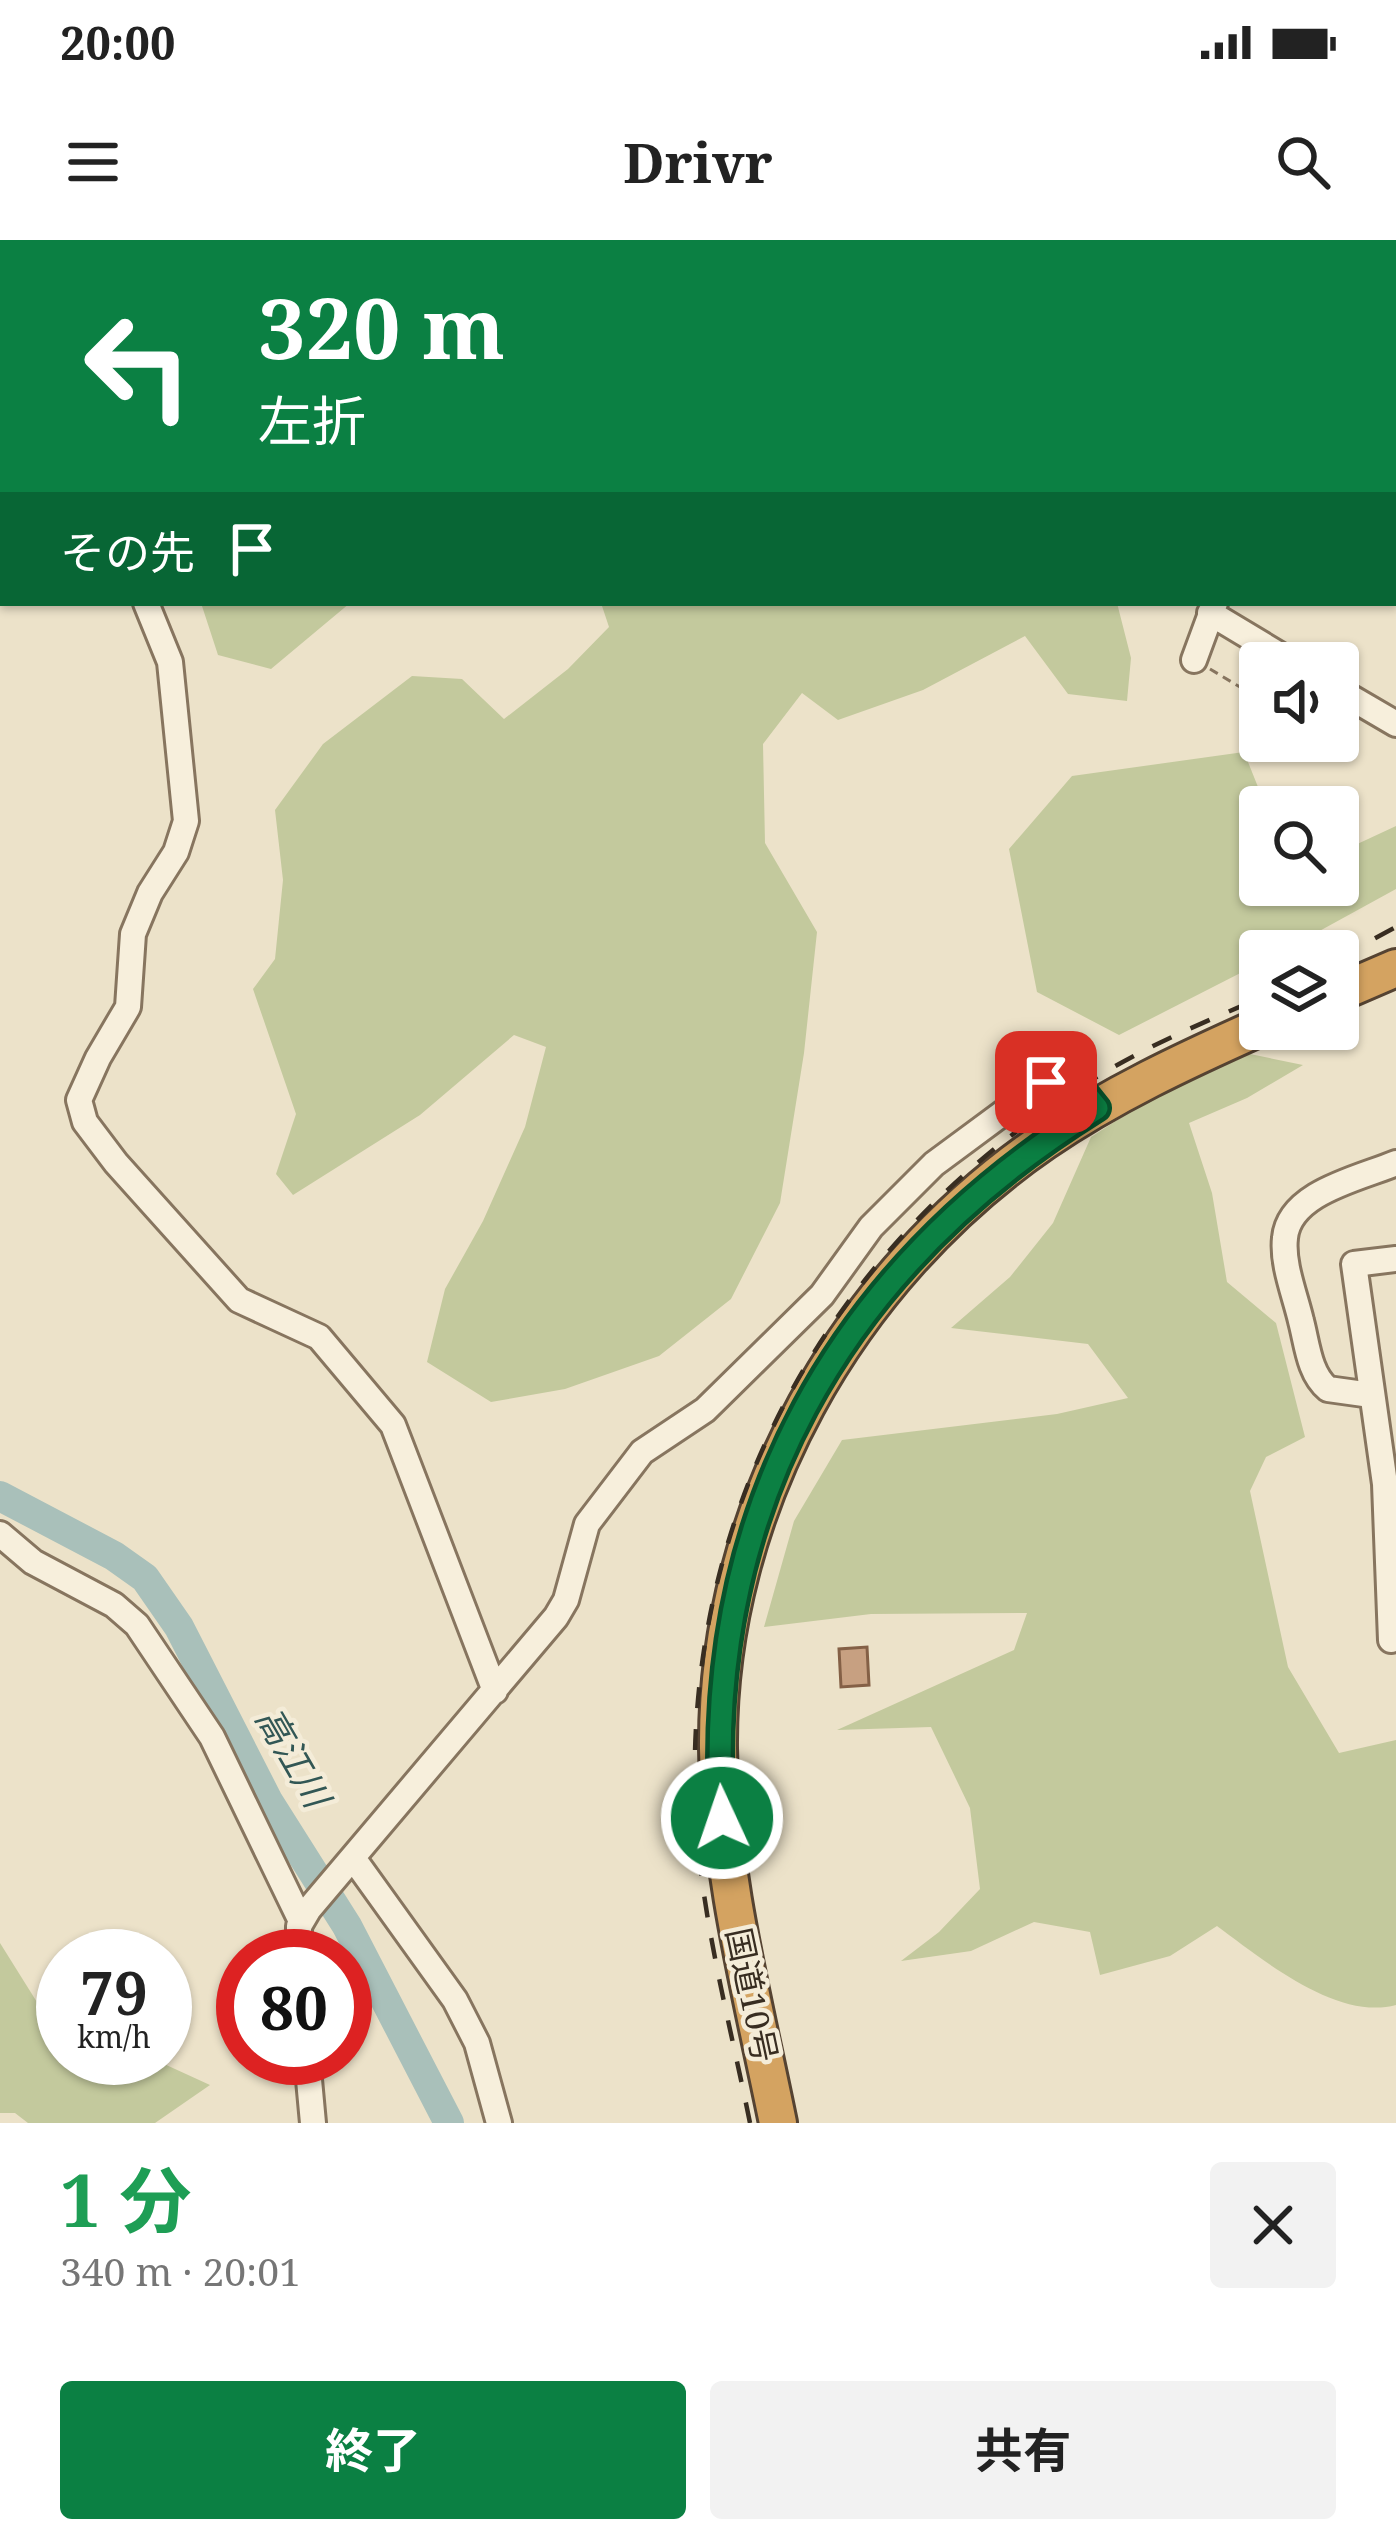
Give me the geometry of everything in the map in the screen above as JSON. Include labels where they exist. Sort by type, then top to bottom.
[{"type":"highway","points":[[1359,984],[1396,968]]},
{"type":"highway","name":"国道10号","points":[[778,2123],[737,1927],[719,1777],[721,1688],[746,1548],[765,1493],[803,1411],[837,1354],[926,1241],[1024,1156],[1097,1108],[1239,1038]]},
{"type":"street","points":[[147,606],[170,662],[186,821],[176,852],[150,892],[134,934],[128,1007],[79,1100],[85,1122],[239,1300],[319,1337],[393,1425],[495,1691]]},
{"type":"street","points":[[1194,660],[1213,608],[1262,642]]},
{"type":"street","points":[[1359,702],[1396,724]]},
{"type":"street","points":[[301,1921],[561,1609],[587,1524],[636,1459],[705,1410],[806,1312],[832,1284],[871,1227],[915,1182],[1046,1082],[1077,1083],[1097,1108]]},
{"type":"street","points":[[1371,1395],[1328,1389],[1316,1376],[1291,1281],[1285,1235],[1293,1215],[1307,1202],[1396,1163]]},
{"type":"street","points":[[1391,1640],[1390,1483],[1371,1395],[1354,1264],[1396,1259]]},
{"type":"street","points":[[0,1534],[33,1562],[114,1606],[137,1625],[212,1737],[301,1921],[301,1929]]},
{"type":"street","points":[[353,1858],[461,2011],[477,2043],[499,2123]]},
{"type":"street","points":[[309,2085],[313,2123]]},
{"type":"path","points":[[1194,660],[1239,687]]},
{"type":"green space","points":[[202,606],[346,606],[271,669],[218,655]]},
{"type":"green space","points":[[602,606],[1118,606],[1131,658],[1127,701],[1068,694],[1025,636],[923,690],[838,720],[802,693],[763,744],[765,843],[817,932],[780,1203],[731,1299],[659,1356],[565,1389],[491,1402],[427,1362],[445,1289],[483,1221],[525,1127],[546,1047],[514,1035],[420,1115],[293,1195],[276,1174],[296,1114],[253,989],[275,959],[283,880],[275,810],[323,744],[412,676],[462,679],[504,719],[568,669],[609,627]]},
{"type":"green space","points":[[1239,753],[1239,762],[1248,762],[1258,786],[1239,786],[1239,906],[1359,906],[1359,843],[1396,826],[1396,889],[1321,930],[1239,930],[1239,974],[1119,1035],[1037,992],[1009,849],[1072,776]]},
{"type":"green space","points":[[1250,1054],[1303,1065],[1247,1098],[1189,1123],[1212,1193],[1227,1282],[1276,1323],[1305,1437],[1266,1457],[1250,1491],[1288,1667],[1339,1753],[1396,1740],[1396,2005],[1373,2008],[1326,1996],[1278,1970],[1217,1926],[1170,1956],[1100,1975],[1090,1932],[1034,1922],[971,1951],[901,1961],[939,1932],[980,1889],[970,1808],[931,1727],[837,1730],[1014,1650],[1027,1613],[871,1614],[764,1627],[794,1521],[842,1440],[1057,1414],[1128,1398],[1088,1344],[951,1328],[1010,1277],[1053,1223],[1091,1137],[1164,1090]]},
{"type":"green space","points":[[0,1943],[36,2001],[36,2085],[192,2085],[192,2077],[210,2085],[155,2123],[28,2123],[15,2113],[0,2113]]},
{"type":"building","points":[[867,1647],[869,1685],[841,1687],[839,1649]]},
{"type":"waterway","name":"高江川","points":[[0,1496],[114,1556],[145,1578],[179,1627],[268,1801],[347,1926],[449,2123]]},
{"type":"railway","points":[[1359,947],[1396,927]]},
{"type":"railway","points":[[750,2123],[710,1934],[696,1819],[698,1704],[715,1593],[747,1487],[793,1388],[853,1296],[925,1212],[1009,1137],[1105,1072],[1239,1007]]},
{"type":"route","points":[[722,1818],[719,1720],[729,1630],[746,1548],[776,1466],[837,1354],[898,1271],[978,1192],[1044,1141],[1097,1108],[1077,1083],[1046,1082]]}]
